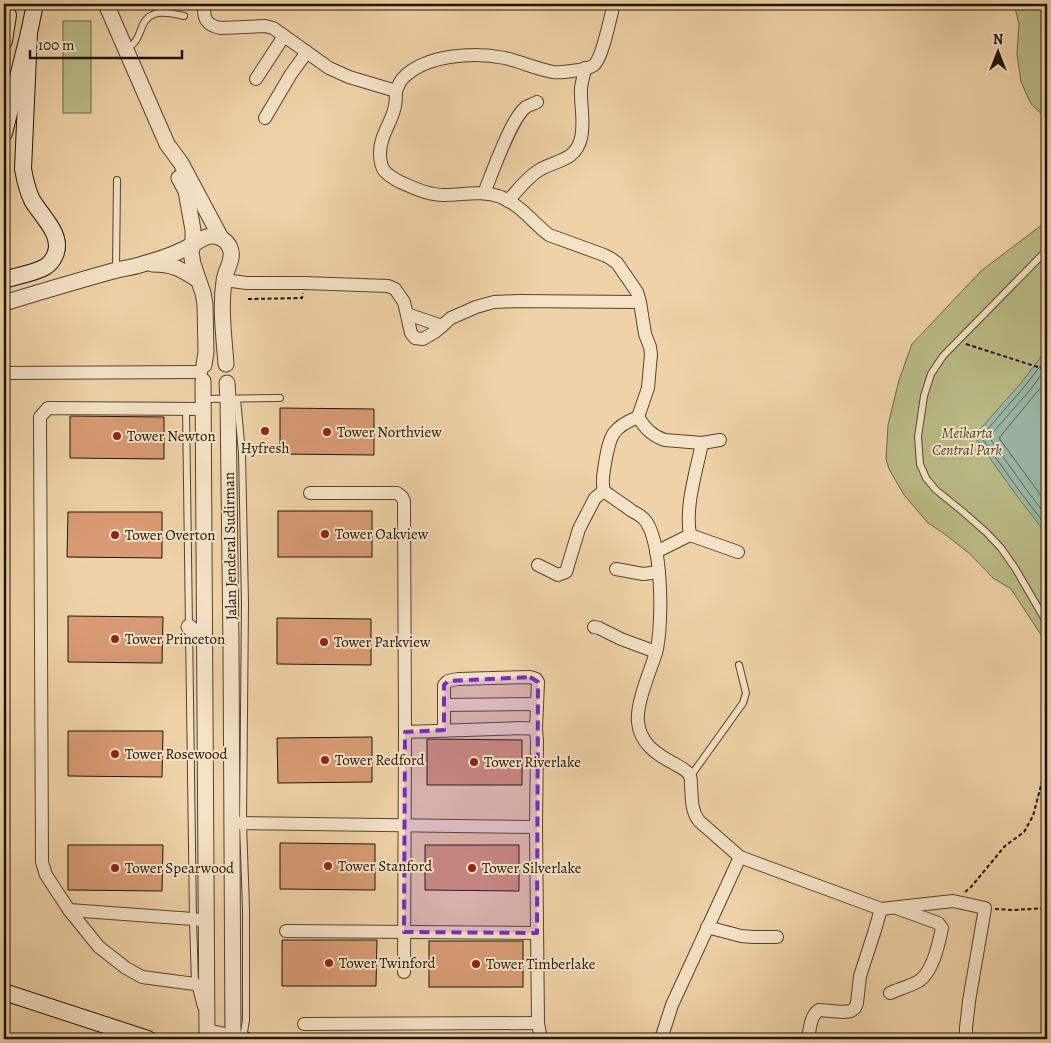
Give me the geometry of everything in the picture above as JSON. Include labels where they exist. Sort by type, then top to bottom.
[{"type":"main road","points":[[4,132],[37,7]]},
{"type":"main road","points":[[4,41],[6,17]]},
{"type":"main road","points":[[4,280],[44,268],[55,256],[57,244],[54,233],[31,199],[23,170],[29,33]]},
{"type":"main road","points":[[4,992],[148,1039]]},
{"type":"street","points":[[106,4],[168,144],[181,163],[220,238],[231,250],[231,258],[225,272],[222,302],[226,364],[230,377],[227,383],[221,387],[214,388],[208,386],[203,373],[209,361],[220,360],[226,364]]},
{"type":"street","points":[[205,4],[204,13],[206,19],[214,27],[265,26],[273,28],[329,68],[349,77],[396,91]]},
{"type":"street","points":[[614,4],[599,58],[593,66],[566,72],[554,72],[505,58],[483,55],[440,59],[410,72],[402,79],[396,91],[395,108],[382,136],[380,154],[383,170],[390,177],[414,189],[427,192],[444,195],[484,193],[501,197],[521,208],[550,235],[610,258],[617,263],[634,286],[640,302],[645,334],[651,354],[648,388],[638,417],[616,430],[609,442],[603,479],[604,491],[644,520],[649,527],[659,572],[661,589],[659,638],[639,706],[638,721],[640,733],[646,744],[654,751],[688,773],[690,777],[692,808],[698,821],[740,857],[881,910],[953,901],[985,908],[969,1001],[966,1039]]},
{"type":"street","points":[[256,79],[284,36]]},
{"type":"street","points":[[265,118],[291,74],[307,52]]},
{"type":"street","points":[[508,202],[527,180],[541,169],[574,153],[581,139],[583,123],[581,88],[585,68]]},
{"type":"street","points":[[484,193],[517,118],[526,107],[537,102]]},
{"type":"street","name":"Jalan Jenderal Sudirman","points":[[168,144],[173,166],[186,191],[193,230],[191,252],[193,264],[203,292],[204,304],[206,352],[203,373],[204,641],[200,920],[207,958],[207,1035]]},
{"type":"street","points":[[146,264],[193,244],[200,239],[210,236],[220,238]]},
{"type":"street","points":[[4,302],[116,270],[146,264],[165,264],[181,269],[199,282]]},
{"type":"street","points":[[224,280],[247,283],[388,286],[395,290],[404,302],[411,333],[415,338],[423,339],[452,318],[476,307],[494,302],[636,302]]},
{"type":"street","points":[[407,314],[442,326]]},
{"type":"street","points":[[4,373],[203,373]]},
{"type":"street","name":"Jalan Jenderal Sudirman","points":[[227,383],[232,399],[239,1038]]},
{"type":"street","points":[[195,984],[142,977],[126,968],[99,946],[69,910],[46,875],[42,862],[40,417],[48,408],[186,408],[203,404]]},
{"type":"street","points":[[638,417],[649,432],[665,440],[702,443],[720,440]]},
{"type":"street","points":[[690,535],[688,522],[689,506],[702,443]]},
{"type":"street","points":[[538,565],[558,575],[566,572],[580,529],[595,498],[604,491]]},
{"type":"street","points":[[310,493],[397,493],[404,501],[406,732],[404,972]]},
{"type":"street","points":[[656,552],[690,535],[738,552]]},
{"type":"street","points":[[616,569],[643,574],[659,572]]},
{"type":"street","points":[[188,627],[204,641]]},
{"type":"street","points":[[594,627],[656,652]]},
{"type":"street","points":[[444,730],[444,685],[448,680],[530,677],[538,682],[536,827],[538,1023],[541,1039]]},
{"type":"street","points":[[444,706],[537,704]]},
{"type":"street","points":[[406,732],[536,729]]},
{"type":"street","points":[[238,823],[536,827]]},
{"type":"street","points":[[661,1039],[672,1005],[740,857]]},
{"type":"street","points":[[890,994],[920,980],[928,971],[938,946],[942,928],[938,923],[897,908]]},
{"type":"street","points":[[69,910],[200,920]]},
{"type":"street","points":[[808,1039],[815,1013],[820,1010],[851,1011],[855,1008],[860,976],[881,910]]},
{"type":"street","points":[[707,927],[741,936],[777,937]]},
{"type":"street","points":[[286,931],[537,932]]},
{"type":"street","points":[[194,945],[207,958]]},
{"type":"street","points":[[304,1024],[538,1023]]},
{"type":"street","points":[[207,1035],[239,1038]]},
{"type":"lane","points":[[125,49],[134,44],[145,20],[150,16],[165,12],[184,16]]},
{"type":"lane","points":[[116,270],[117,180]]},
{"type":"lane","points":[[1047,250],[943,356],[931,374],[924,396],[918,437],[920,464],[926,478],[936,490],[987,533],[1001,548],[1047,623]]},
{"type":"lane","points":[[203,404],[232,399],[280,398]]},
{"type":"lane","points":[[186,408],[188,627],[200,920],[194,945],[195,984],[207,1035]]},
{"type":"lane","points":[[690,777],[743,703],[746,693],[739,665]]},
{"type":"path","points":[[248,299],[302,298],[304,283]]},
{"type":"path","points":[[960,339],[965,344],[1047,370]]},
{"type":"path","points":[[1043,698],[1047,739]]},
{"type":"path","points":[[953,901],[971,887],[1005,846],[1024,832],[1033,816],[1047,758]]},
{"type":"path","points":[[985,908],[1014,910],[1047,908]]},
{"type":"highlighted area","points":[[530,677],[538,682],[537,933],[404,932],[405,732],[444,730],[444,685],[448,681]]},
{"type":"green space","points":[[1014,4],[1047,4],[1047,119],[1031,104],[1021,82],[1017,54],[1019,24]]},
{"type":"green space","points":[[63,21],[91,21],[91,113],[63,113]]},
{"type":"green space","name":"Meikarta Central Park","points":[[1047,221],[1047,644],[1011,589],[993,578],[970,554],[928,523],[904,495],[889,469],[886,459],[888,425],[899,380],[912,344],[981,271]]},
{"type":"water","points":[[1047,349],[1047,535],[974,436],[1021,383]]},
{"type":"building","name":"Tower Northview","points":[[280,408],[374,409],[374,455],[280,454]]},
{"type":"building","name":"Tower Newton","points":[[70,416],[164,417],[164,459],[70,458]]},
{"type":"building","name":"Tower Oakview","points":[[278,511],[372,511],[372,557],[278,557]]},
{"type":"building","name":"Tower Overton","points":[[68,512],[162,512],[162,558],[67,557]]},
{"type":"building","name":"Tower Princeton","points":[[68,616],[163,617],[162,663],[68,662]]},
{"type":"building","name":"Tower Parkview","points":[[277,618],[371,619],[371,665],[277,664]]},
{"type":"building","name":"Tower Rosewood","points":[[68,731],[163,731],[162,777],[68,776]]},
{"type":"building","name":"Tower Redford","points":[[372,737],[372,782],[278,783],[277,738]]},
{"type":"building","name":"Tower Riverlake","points":[[427,739],[522,740],[522,785],[427,785]]},
{"type":"building","name":"Tower Stanford","points":[[280,843],[375,844],[375,890],[280,889]]},
{"type":"building","name":"Tower Spearwood","points":[[68,845],[163,845],[162,891],[68,890]]},
{"type":"building","name":"Tower Silverlake","points":[[425,845],[519,845],[519,891],[425,890]]},
{"type":"building","name":"Tower Twinford","points":[[282,940],[377,940],[376,986],[282,986]]},
{"type":"building","name":"Tower Timberlake","points":[[429,941],[523,941],[523,987],[429,987]]},
{"type":"place","name":"Hyfresh","points":[[265,431]]},
{"type":"place","name":"Tower Northview","points":[[327,432]]},
{"type":"place","name":"Tower Newton","points":[[117,436]]},
{"type":"place","name":"Tower Oakview","points":[[325,534]]},
{"type":"place","name":"Tower Overton","points":[[115,535]]},
{"type":"place","name":"Tower Princeton","points":[[115,639]]},
{"type":"place","name":"Tower Parkview","points":[[324,642]]},
{"type":"place","name":"Tower Rosewood","points":[[115,754]]},
{"type":"place","name":"Tower Redford","points":[[325,760]]},
{"type":"place","name":"Tower Riverlake","points":[[474,762]]},
{"type":"place","name":"Tower Stanford","points":[[328,866]]},
{"type":"place","name":"Tower Spearwood","points":[[115,868]]},
{"type":"place","name":"Tower Silverlake","points":[[472,868]]},
{"type":"place","name":"Tower Twinford","points":[[329,963]]},
{"type":"place","name":"Tower Timberlake","points":[[476,964]]}]
